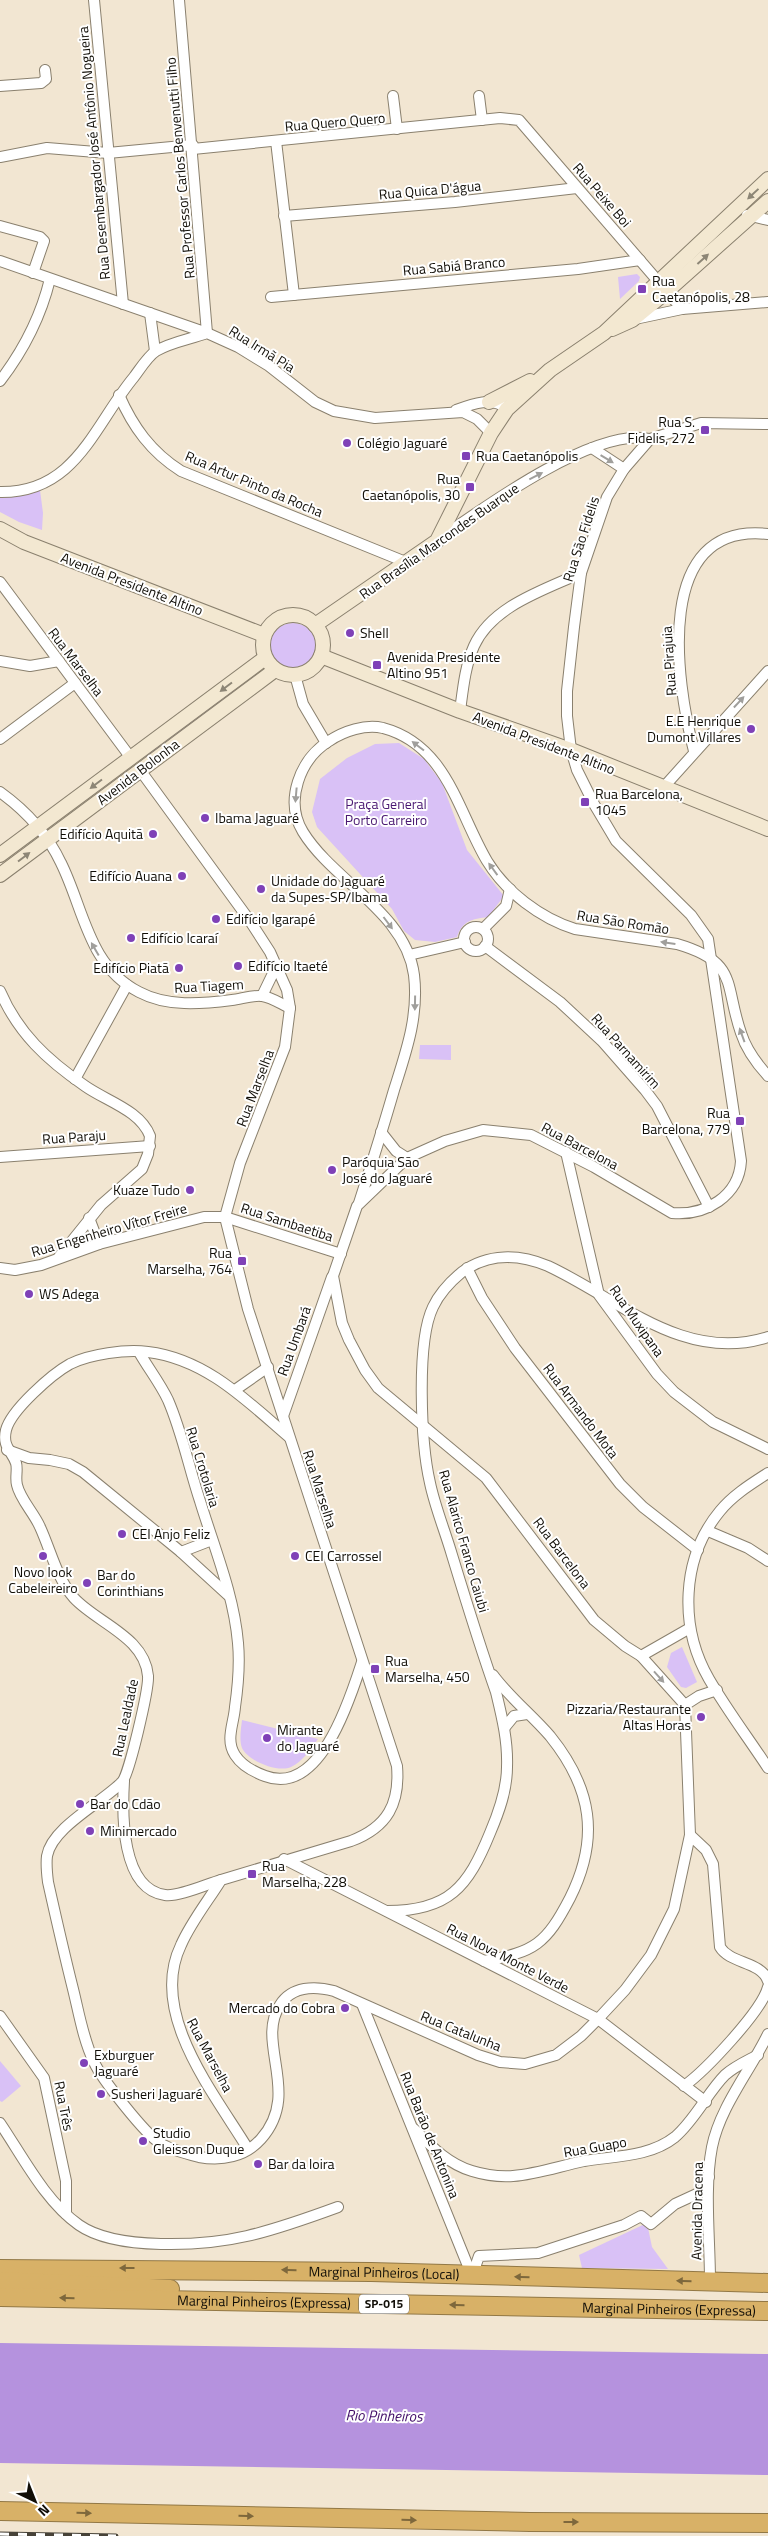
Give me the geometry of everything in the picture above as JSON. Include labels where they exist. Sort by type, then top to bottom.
[{"type":"highway","name":"Marginal Pinheiros (Local)","points":[[0,2269],[166,2268],[768,2283]]},
{"type":"highway","points":[[0,2280],[134,2286],[208,2293],[267,2302]]},
{"type":"highway","name":"Marginal Pinheiros (Expressa)","points":[[0,2296],[768,2311]]},
{"type":"highway","points":[[0,2511],[521,2522],[768,2523]]},
{"type":"main road","points":[[604,333],[632,320],[737,208],[768,179]]},
{"type":"main road","points":[[489,402],[550,370],[604,333],[768,201]]},
{"type":"main road","points":[[437,541],[491,433],[508,409],[550,370]]},
{"type":"main road","name":"Avenida Presidente Altino","points":[[0,529],[24,542],[264,635]]},
{"type":"main road","name":"Rua Brasília Marcondes Buarque","points":[[315,625],[408,563],[437,541]]},
{"type":"main road","points":[[287,616],[305,618],[315,625],[322,640],[321,656],[311,669],[295,675],[275,670],[265,658],[263,650],[264,635],[276,621],[287,616]]},
{"type":"main road","name":"Avenida Presidente Altino","points":[[321,656],[570,750],[662,789],[768,830]]},
{"type":"main road","name":"Avenida Bolonha","points":[[0,856],[265,658]]},
{"type":"main road","name":"Avenida Bolonha","points":[[0,875],[275,670]]},
{"type":"street","name":"Rua Desembargador José Antônio Nogueira","points":[[94,0],[123,304]]},
{"type":"street","name":"Rua Professor Carlos Benvenutti Filho","points":[[179,0],[193,147],[207,333]]},
{"type":"street","points":[[0,86],[42,83],[46,79],[45,70]]},
{"type":"street","name":"Rua Quero Quero","points":[[393,96],[397,129]]},
{"type":"street","points":[[479,96],[482,120]]},
{"type":"street","name":"Rua Quero Quero","points":[[0,157],[48,148],[108,153],[276,141],[511,118],[519,120],[526,126]]},
{"type":"street","name":"Rua Peixe Boi","points":[[526,126],[662,287]]},
{"type":"street","points":[[276,141],[294,294]]},
{"type":"street","name":"Rua Quica D'água","points":[[284,216],[455,202],[577,188]]},
{"type":"street","points":[[737,208],[750,217],[768,220]]},
{"type":"street","points":[[0,226],[32,235],[44,241],[33,273]]},
{"type":"street","name":"Rua Sabiá Branco","points":[[271,297],[578,269],[640,260]]},
{"type":"street","points":[[0,261],[207,333]]},
{"type":"street","points":[[0,381],[21,351],[44,301],[50,279]]},
{"type":"street","points":[[662,287],[682,309]]},
{"type":"street","points":[[632,320],[682,309],[768,302]]},
{"type":"street","points":[[0,492],[15,492],[35,487],[67,468],[85,450],[119,395],[155,351],[150,313]]},
{"type":"street","name":"Rua Irmã Pia","points":[[155,351],[207,333],[238,347],[269,366],[315,402],[334,410],[374,418],[450,412],[489,402]]},
{"type":"street","name":"Rua Artur Pinto da Rocha","points":[[119,395],[129,418],[154,451],[181,471],[408,563]]},
{"type":"street","points":[[489,402],[499,404],[508,409]]},
{"type":"street","name":"Rua Irmã Pia","points":[[450,412],[470,414],[491,433]]},
{"type":"street","points":[[650,439],[701,423],[768,424]]},
{"type":"street","name":"Rua Brasília Marcondes Buarque","points":[[437,541],[508,490],[592,448],[637,436],[650,439]]},
{"type":"street","name":"Rua São Fidelis","points":[[570,750],[567,691],[581,572],[607,497],[624,469],[650,439]]},
{"type":"street","points":[[592,448],[624,469]]},
{"type":"street","name":"Rua Pirajuia","points":[[694,751],[688,727],[678,636],[686,586],[698,560],[711,546],[741,534],[768,534]]},
{"type":"street","points":[[460,710],[466,675],[474,646],[487,628],[516,604],[581,572]]},
{"type":"street","name":"Rua Marselha","points":[[0,582],[131,758]]},
{"type":"street","points":[[0,661],[30,666],[58,661]]},
{"type":"street","points":[[662,789],[694,751],[768,671]]},
{"type":"street","points":[[295,675],[303,704],[326,742],[312,756],[299,780],[295,805],[299,825],[313,846],[372,903],[409,955],[414,976],[415,1018],[358,1206]]},
{"type":"street","points":[[0,739],[74,682]]},
{"type":"street","name":"Rua São Romão","points":[[326,742],[357,729],[378,727],[401,735],[426,752],[442,770],[449,782],[487,860],[510,889],[531,907],[563,925],[590,932],[677,944],[690,948],[713,960]]},
{"type":"street","name":"Rua Barcelona","points":[[570,750],[584,786],[616,841],[702,928],[708,938],[713,960],[741,1161],[738,1181],[726,1196],[710,1207],[684,1214],[672,1213],[566,1152],[531,1135],[483,1130],[445,1141],[407,1158],[358,1206],[333,1276],[342,1323],[365,1370],[382,1393],[486,1478],[594,1620],[625,1646],[641,1656],[685,1705]]},
{"type":"street","name":"Rua Marselha","points":[[140,770],[250,921],[276,965],[287,990],[290,1008],[285,1047],[240,1163],[225,1217],[248,1309],[397,1766],[398,1786],[395,1800],[383,1821],[364,1836],[284,1859],[221,1880],[180,1945],[176,1960],[172,1996],[174,2015],[184,2042],[248,2149]]},
{"type":"street","name":"Rua Tiagem","points":[[0,792],[28,816],[54,848],[72,887],[94,949],[109,968],[128,985],[150,997],[178,1003],[262,996],[290,1008]]},
{"type":"street","points":[[483,929],[488,938],[485,946],[474,950],[465,942],[465,935],[471,928],[483,929],[506,906],[510,889]]},
{"type":"street","points":[[409,955],[465,942]]},
{"type":"street","name":"Rua Parnamirim","points":[[485,946],[560,1002],[602,1041],[645,1090],[656,1106],[710,1207]]},
{"type":"street","points":[[713,960],[725,971],[728,978],[741,1034],[748,1048],[768,1076]]},
{"type":"street","name":"Rua Tiagem","points":[[262,996],[276,965]]},
{"type":"street","points":[[75,1078],[128,985]]},
{"type":"street","points":[[0,991],[20,1030],[43,1054],[75,1078],[134,1115],[148,1131],[150,1146],[142,1169],[89,1218],[59,1257]]},
{"type":"street","points":[[382,1132],[396,1151],[407,1158]]},
{"type":"street","name":"Rua Paraju","points":[[2,1154],[150,1146]]},
{"type":"street","name":"Rua Muxipana","points":[[566,1152],[600,1295],[653,1369],[674,1392],[713,1422],[768,1449]]},
{"type":"street","name":"Rua Engenheiro Vítor Freire","points":[[0,1268],[15,1270],[41,1265],[99,1244],[204,1217],[225,1217]]},
{"type":"street","name":"Rua Sambaetiba","points":[[225,1217],[341,1254]]},
{"type":"street","points":[[89,1218],[99,1244]]},
{"type":"street","name":"Rua Alarico Franco Caiubi","points":[[387,1911],[408,1911],[434,1904],[458,1890],[468,1879],[480,1859],[503,1797],[507,1769],[505,1727],[429,1482],[424,1428],[422,1357],[428,1320],[438,1296],[447,1285],[467,1268],[492,1258],[512,1256],[532,1259],[564,1274],[648,1322],[700,1342],[739,1344],[768,1337]]},
{"type":"street","name":"Rua Armando Mota","points":[[467,1268],[482,1298],[516,1348],[620,1484],[643,1507],[698,1550]]},
{"type":"street","name":"Rua Umbará","points":[[284,1416],[333,1276]]},
{"type":"street","name":"Rua Lealdade","points":[[221,1880],[171,1895],[153,1891],[143,1884],[130,1861],[124,1815],[124,1781],[147,1690],[148,1676],[145,1662],[138,1649],[123,1635],[86,1609],[64,1586],[40,1526],[17,1485],[16,1463],[7,1450],[6,1430],[14,1417],[36,1391],[63,1369],[94,1355],[139,1352],[171,1356],[216,1377],[235,1390],[289,1437]]},
{"type":"street","name":"Rua Crotolaria","points":[[139,1352],[168,1402],[234,1610],[238,1646],[237,1684],[230,1740],[235,1755],[240,1762],[258,1773],[278,1779],[290,1778],[313,1762],[337,1728],[348,1705],[362,1662]]},
{"type":"street","points":[[235,1390],[268,1367]]},
{"type":"street","points":[[7,1450],[30,1458],[69,1464],[83,1472],[181,1552],[229,1596]]},
{"type":"street","points":[[768,1473],[734,1497],[720,1511],[698,1550],[688,1580],[690,1628],[700,1658],[717,1690],[768,1768]]},
{"type":"street","points":[[708,1531],[748,1548],[768,1561]]},
{"type":"street","points":[[181,1552],[212,1540]]},
{"type":"street","points":[[641,1656],[690,1628]]},
{"type":"street","points":[[484,1961],[521,1953],[544,1939],[556,1924],[580,1878],[586,1855],[589,1829],[586,1808],[576,1778],[548,1735],[507,1694],[488,1669]]},
{"type":"street","points":[[685,1705],[699,1696],[717,1690]]},
{"type":"street","name":"Rua Catalunha","points":[[248,2149],[260,2140],[270,2128],[280,2097],[272,2033],[280,2004],[297,1990],[315,1988],[334,1992],[478,2055],[512,2064],[541,2061],[556,2055],[581,2036],[598,2019],[640,1969],[664,1932],[681,1883],[690,1835],[685,1705]]},
{"type":"street","points":[[505,1727],[514,1716],[527,1714]]},
{"type":"street","points":[[124,1781],[63,1831],[48,1854],[48,1882],[85,2038],[94,2064],[142,2127],[160,2143],[183,2153],[215,2159],[234,2157],[248,2149]]},
{"type":"street","points":[[690,1835],[706,1850],[713,1864],[720,1947],[728,1955],[762,1972],[768,1981]]},
{"type":"street","name":"Rua Nova Monte Verde","points":[[284,1859],[598,2019],[706,2102]]},
{"type":"street","points":[[684,2086],[708,2065],[744,2024],[760,2003],[768,1988]]},
{"type":"street","name":"Rua Barão de Antonina","points":[[362,2004],[472,2276]]},
{"type":"street","name":"Rua Três","points":[[0,2016],[44,2078],[66,2181],[66,2214]]},
{"type":"street","name":"Avenida Dracena","points":[[710,2281],[709,2176],[712,2147],[718,2129],[768,2034]]},
{"type":"street","name":"Rua Guapo","points":[[414,2129],[436,2150],[460,2167],[489,2175],[513,2176],[652,2149],[674,2137],[706,2102],[724,2076],[758,2055]]},
{"type":"street","points":[[0,2123],[48,2193],[66,2214],[79,2225],[103,2237],[124,2241],[188,2243],[246,2237],[338,2207]]},
{"type":"street","points":[[472,2276],[479,2256],[538,2253],[624,2225],[641,2216],[651,2224],[675,2204],[701,2192],[709,2176]]},
{"type":"green space","points":[[637,274],[640,277],[639,281],[620,299],[618,277]]},
{"type":"green space","points":[[40,490],[43,513],[42,530],[19,522],[0,512],[0,498],[30,494]]},
{"type":"green space","points":[[293,623],[306,627],[312,633],[316,646],[312,659],[306,665],[293,669],[280,665],[274,659],[270,646],[274,633],[280,627]]},
{"type":"green space","points":[[254,673],[257,676],[146,758],[144,755]]},
{"type":"green space","name":"Praça General Porto Carreiro","points":[[399,743],[424,759],[442,783],[467,850],[504,896],[488,917],[468,922],[462,927],[457,937],[435,942],[415,940],[404,931],[392,909],[317,827],[312,812],[320,779],[347,758],[375,744]]},
{"type":"green space","points":[[420,1045],[451,1045],[451,1060],[419,1059]]},
{"type":"green space","points":[[682,1647],[697,1682],[686,1688],[681,1687],[667,1667],[671,1653]]},
{"type":"green space","points":[[242,1720],[318,1739],[306,1755],[295,1765],[285,1768],[271,1767],[264,1765],[245,1753],[240,1738]]},
{"type":"green space","points":[[0,2061],[21,2086],[2,2102],[0,2101]]},
{"type":"green space","points":[[647,2223],[652,2247],[668,2269],[582,2268],[579,2255]]},
{"type":"water","name":"Rio Pinheiros","points":[[0,2343],[768,2354],[768,2475],[0,2463]]},
{"type":"railway","points":[[0,2534],[116,2536]]},
{"type":"place","name":"Rua Caetanópolis, 28","points":[[642,289]]},
{"type":"place","name":"Rua S. Fidelis, 272","points":[[705,430]]},
{"type":"place","name":"Colégio Jaguaré","points":[[347,443]]},
{"type":"place","name":"Rua Caetanópolis","points":[[466,456]]},
{"type":"place","name":"Rua Caetanópolis, 30","points":[[470,487]]},
{"type":"place","name":"Shell","points":[[350,633]]},
{"type":"place","name":"Avenida Presidente Altino 951","points":[[377,665]]},
{"type":"place","name":"E.E Henrique Dumont Villares","points":[[751,729]]},
{"type":"place","name":"Rua Barcelona, 1045","points":[[585,802]]},
{"type":"place","name":"Ibama Jaguaré","points":[[205,818]]},
{"type":"place","name":"Edifício Aquitã","points":[[153,834]]},
{"type":"place","name":"Edifício Auana","points":[[182,876]]},
{"type":"place","name":"Unidade do Jaguaré da Supes-SP/Ibama","points":[[261,889]]},
{"type":"place","name":"Edifício Igarapé","points":[[216,919]]},
{"type":"place","name":"Edifício Icaraí","points":[[131,938]]},
{"type":"place","name":"Edifício Itaeté","points":[[238,966]]},
{"type":"place","name":"Edifício Piatã","points":[[179,968]]},
{"type":"place","name":"Rua Barcelona, 779","points":[[740,1121]]},
{"type":"place","name":"Paróquia São José do Jaguaré","points":[[332,1170]]},
{"type":"place","name":"Kuaze Tudo","points":[[190,1190]]},
{"type":"place","name":"Rua Marselha, 764","points":[[242,1261]]},
{"type":"place","name":"WS Adega","points":[[29,1294]]},
{"type":"place","name":"CEI Anjo Feliz","points":[[122,1534]]},
{"type":"place","name":"Novo look Cabeleireiro","points":[[43,1556]]},
{"type":"place","name":"CEI Carrossel","points":[[295,1556]]},
{"type":"place","name":"Bar do Corinthians","points":[[87,1583]]},
{"type":"place","name":"Rua Marselha, 450","points":[[375,1669]]},
{"type":"place","name":"Pizzaria/Restaurante Altas Horas","points":[[701,1717]]},
{"type":"place","name":"Mirante do Jaguaré","points":[[267,1738]]},
{"type":"place","name":"Bar do Cdão","points":[[80,1804]]},
{"type":"place","name":"Minimercado","points":[[90,1831]]},
{"type":"place","name":"Rua Marselha, 228","points":[[252,1874]]},
{"type":"place","name":"Mercado do Cobra","points":[[345,2008]]},
{"type":"place","name":"Exburguer Jaguaré","points":[[84,2063]]},
{"type":"place","name":"Susheri Jaguaré","points":[[101,2094]]},
{"type":"place","name":"Studio Gleisson Duque","points":[[143,2141]]},
{"type":"place","name":"Bar da loira","points":[[258,2164]]}]
